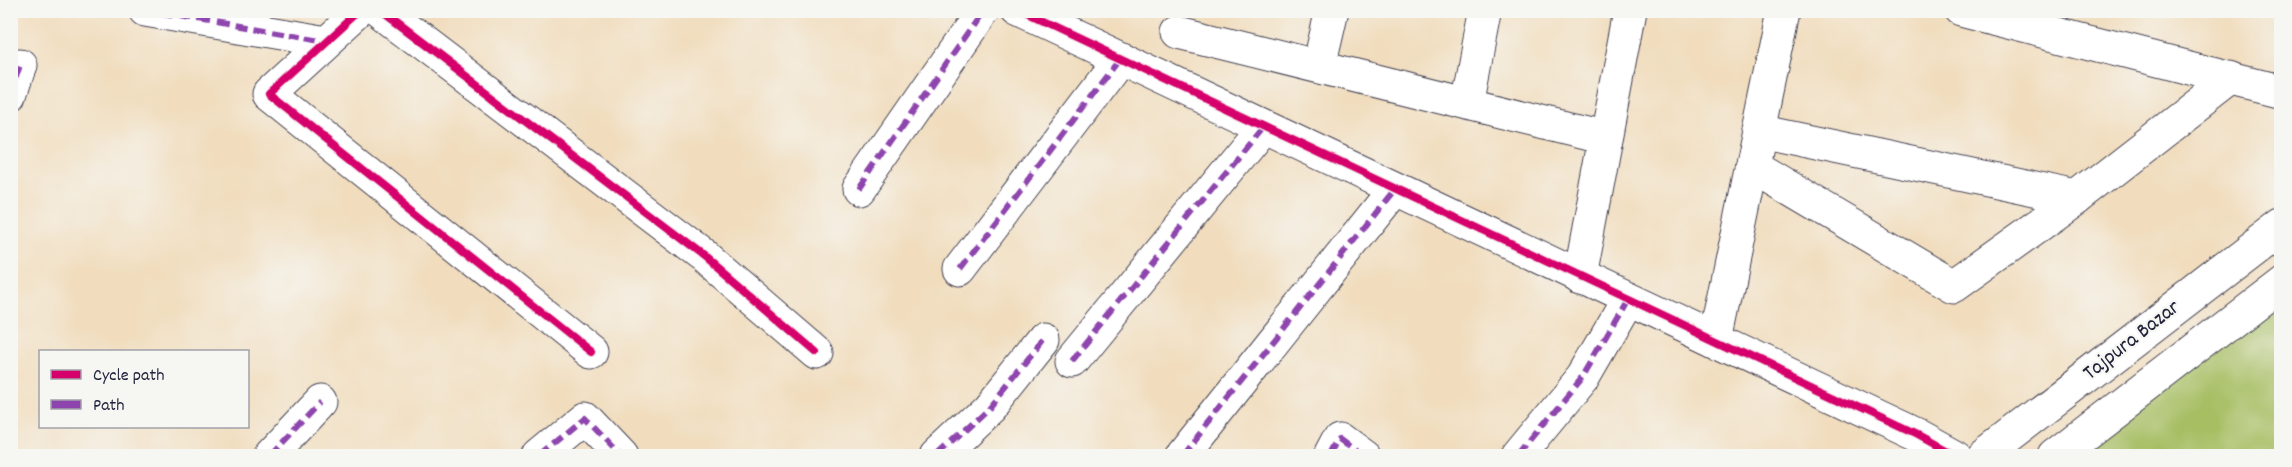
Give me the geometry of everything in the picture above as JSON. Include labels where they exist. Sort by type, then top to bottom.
[{"type":"street","points":[[145,10],[326,41]]},
{"type":"street","points":[[361,10],[269,93],[591,352]]},
{"type":"street","points":[[380,10],[704,256],[817,353]]},
{"type":"street","points":[[859,189],[984,10]]},
{"type":"street","points":[[1017,10],[1917,435],[1955,456]]},
{"type":"street","points":[[1319,66],[1332,10]]},
{"type":"street","points":[[1467,103],[1485,10]]},
{"type":"street","points":[[1580,276],[1630,10]]},
{"type":"street","points":[[1716,340],[1784,10]]},
{"type":"street","points":[[1961,10],[2282,92]]},
{"type":"street","points":[[1160,78],[1182,21],[1319,66],[1606,138]]},
{"type":"street","points":[[960,269],[1120,59]]},
{"type":"street","points":[[10,95],[20,64]]},
{"type":"street","points":[[1752,166],[1954,286],[2077,198],[2231,78]]},
{"type":"street","points":[[1072,361],[1263,127]]},
{"type":"street","points":[[1759,130],[2077,198]]},
{"type":"street","points":[[1182,456],[1395,189]]},
{"type":"street","name":"Tajpura Bazar","points":[[1983,456],[2282,226]]},
{"type":"street","name":"Tajpura Bazar","points":[[2055,456],[2282,281]]},
{"type":"street","points":[[1518,456],[1583,377],[1628,298]]},
{"type":"street","points":[[938,456],[990,406],[1043,340]]},
{"type":"street","points":[[269,456],[320,402]]},
{"type":"street","points":[[539,456],[585,418],[621,456]]},
{"type":"street","points":[[1331,456],[1340,439],[1363,456]]},
{"type":"green space","points":[[2281,281],[2281,456],[2055,456]]},
{"type":"marked path","points":[[145,10],[326,41]]},
{"type":"marked path","points":[[859,189],[983,10]]},
{"type":"marked path","points":[[960,269],[1120,59]]},
{"type":"marked path","points":[[10,95],[20,65]]},
{"type":"marked path","points":[[1072,361],[1263,127]]},
{"type":"marked path","points":[[1182,456],[1395,189]]},
{"type":"marked path","points":[[1518,456],[1583,377],[1628,299]]},
{"type":"marked path","points":[[937,456],[990,406],[1043,340]]},
{"type":"marked path","points":[[269,456],[320,402]]},
{"type":"marked path","points":[[539,456],[585,418],[621,456]]},
{"type":"marked path","points":[[1331,456],[1340,439],[1363,456]]},
{"type":"cycle path","points":[[361,10],[269,94],[591,352]]},
{"type":"cycle path","points":[[380,10],[704,256],[817,353]]},
{"type":"cycle path","points":[[1017,10],[1917,435],[1955,456]]}]
